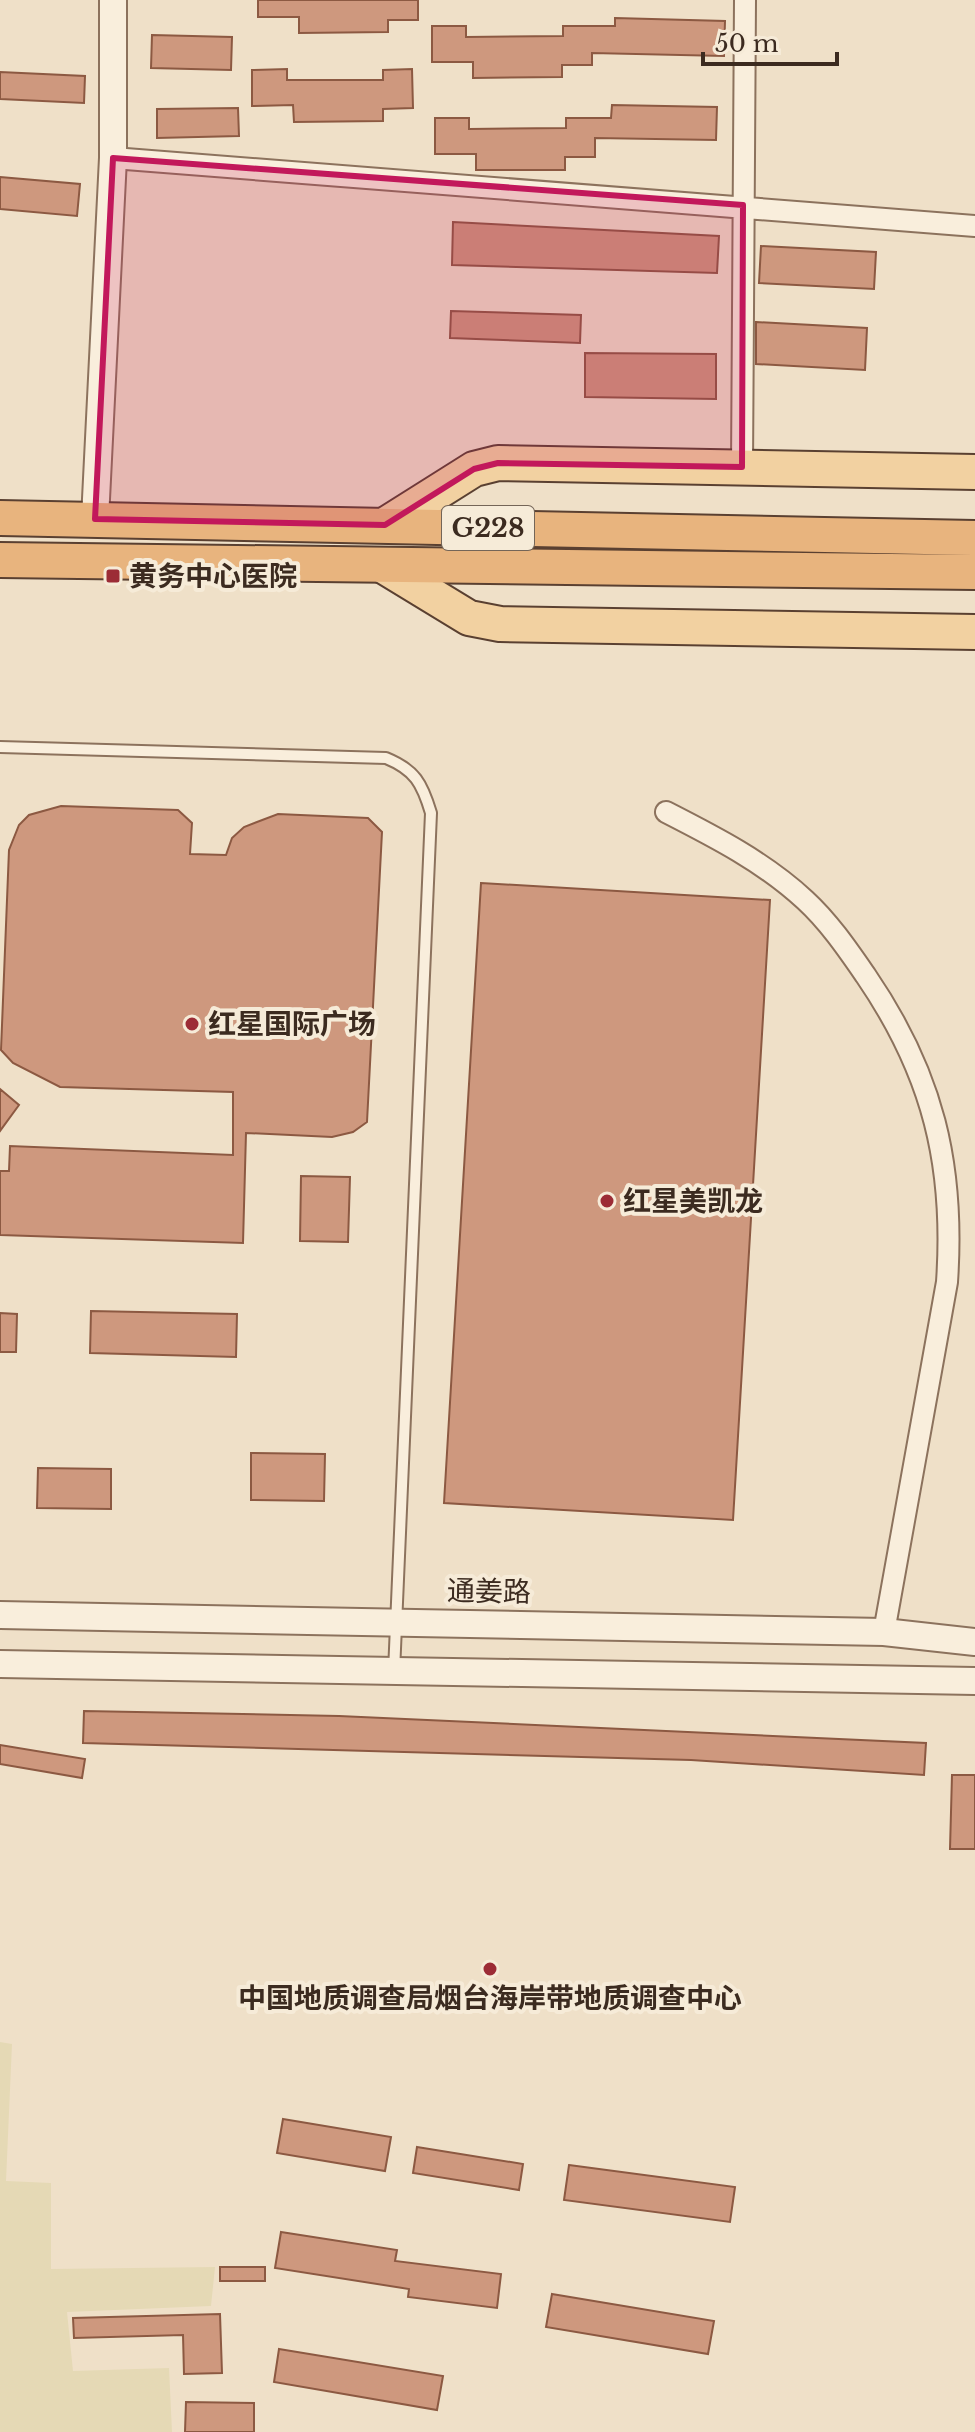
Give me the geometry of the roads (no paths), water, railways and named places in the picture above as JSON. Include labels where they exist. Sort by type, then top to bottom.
[{"type":"highway","name":"G228","points":[[0,518],[975,538]]},
{"type":"highway","name":"G228","points":[[0,560],[967,572]]},
{"type":"main road","points":[[385,525],[474,469],[498,463],[975,472]]},
{"type":"main road","points":[[382,565],[469,618],[500,624],[975,632]]},
{"type":"street","points":[[95,519],[113,158],[113,0]]},
{"type":"street","points":[[742,467],[745,0]]},
{"type":"street","points":[[113,158],[743,205],[975,226]]},
{"type":"street","points":[[666,812],[740,850],[806,900],[848,949],[890,1010],[935,1113],[948,1177],[951,1231],[947,1282],[884,1632]]},
{"type":"street","name":"通姜路","points":[[0,1615],[884,1632],[975,1642]]},
{"type":"street","points":[[0,1664],[975,1681]]},
{"type":"lane","points":[[0,574],[42,561]]},
{"type":"lane","points":[[0,747],[386,758],[409,768],[423,784],[431,813],[394,1673]]},
{"type":"place","name":"黄务中心医院","points":[[113,576]]},
{"type":"place","name":"红星国际广场","points":[[192,1024]]},
{"type":"place","name":"红星美凯龙","points":[[607,1201]]},
{"type":"place","name":"中国地质调查局烟台海岸带地质调查中心","points":[[490,1969]]}]
